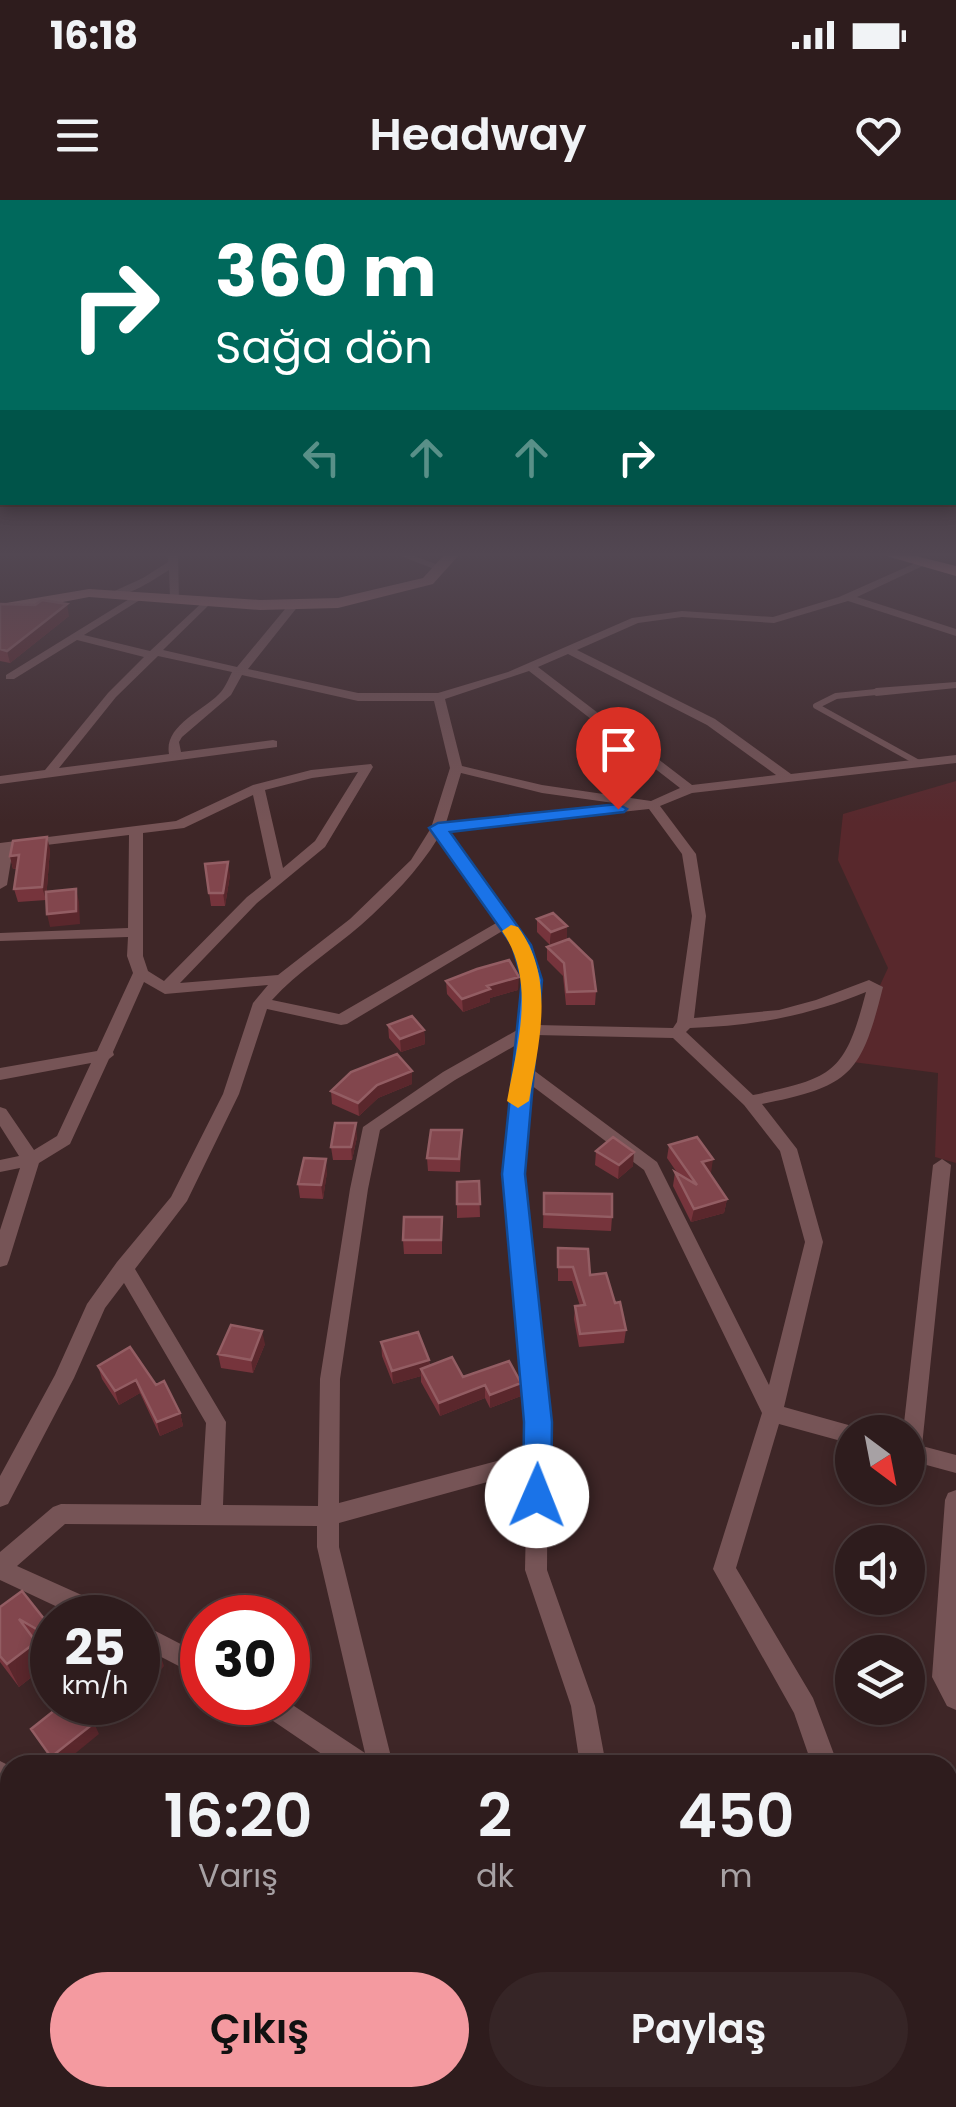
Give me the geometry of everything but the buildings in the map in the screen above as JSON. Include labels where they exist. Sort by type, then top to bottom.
[{"type":"street","points":[[0,688],[5,676],[60,644]]},
{"type":"street","points":[[111,644],[358,697],[439,697],[582,644]]},
{"type":"street","points":[[51,770],[112,694],[162,644]]},
{"type":"street","points":[[176,755],[173,742],[177,736],[227,692],[262,644]]},
{"type":"street","points":[[568,650],[711,722],[787,777]]},
{"type":"street","points":[[530,666],[689,789]]},
{"type":"street","points":[[876,692],[956,685]]},
{"type":"street","points":[[0,1497],[64,1378],[97,1304],[178,1202],[231,1094],[261,1003],[282,979],[355,922],[416,863],[438,828],[456,768],[439,697]]},
{"type":"street","points":[[0,780],[51,770],[273,744]]},
{"type":"street","points":[[438,828],[652,805],[689,789],[956,759]]},
{"type":"street","points":[[0,885],[4,846],[179,825],[258,788],[312,774],[367,767],[320,844],[278,879],[165,989]]},
{"type":"street","points":[[456,768],[542,790],[652,805],[689,854],[699,916],[681,1028]]},
{"type":"street","points":[[258,788],[278,879]]},
{"type":"street","points":[[438,828],[522,945],[532,980],[514,1174],[538,1422],[536,1570],[583,1706],[592,1755]]},
{"type":"street","points":[[136,832],[135,956],[141,973],[165,989],[282,979]]},
{"type":"street","points":[[261,1003],[341,1020],[506,922]]},
{"type":"street","points":[[0,937],[137,932]]},
{"type":"street","points":[[0,1166],[31,1160],[64,1140],[141,973]]},
{"type":"street","points":[[378,1755],[328,1547],[330,1379],[372,1128],[448,1076],[530,1030],[681,1028],[752,1022],[796,1014],[875,986],[856,1054],[844,1074],[807,1090],[750,1101]]},
{"type":"street","points":[[681,1028],[750,1101],[788,1149],[814,1242],[772,1413],[724,1569],[804,1708],[821,1755]]},
{"type":"street","points":[[0,1074],[106,1055]]},
{"type":"street","points":[[523,1071],[651,1166],[772,1413],[835,1431]]},
{"type":"street","points":[[0,1113],[31,1160]]},
{"type":"street","points":[[0,1260],[31,1160]]},
{"type":"street","points":[[913,1415],[942,1165],[956,1194]]},
{"type":"street","points":[[124,1268],[216,1422],[212,1514]]},
{"type":"street","points":[[925,1455],[956,1464]]},
{"type":"street","points":[[58,1595],[0,1568],[62,1514],[328,1516],[538,1460]]},
{"type":"street","points":[[956,1500],[944,1677],[956,1698]]},
{"type":"street","points":[[300,1725],[345,1755]]},
{"type":"lane","points":[[876,692],[836,696],[816,706],[919,763]]},
{"type":"shaded area","points":[[956,781],[956,1163],[935,1157],[938,1073],[845,1061],[888,968],[838,860],[843,814]]},
{"type":"slow traffic","points":[[511,931],[522,945],[532,980],[530,1030],[518,1101]]},
{"type":"route","points":[[537,1496],[538,1422],[514,1174],[518,1095],[530,1030],[532,980],[522,945],[438,828],[618,809]]}]
